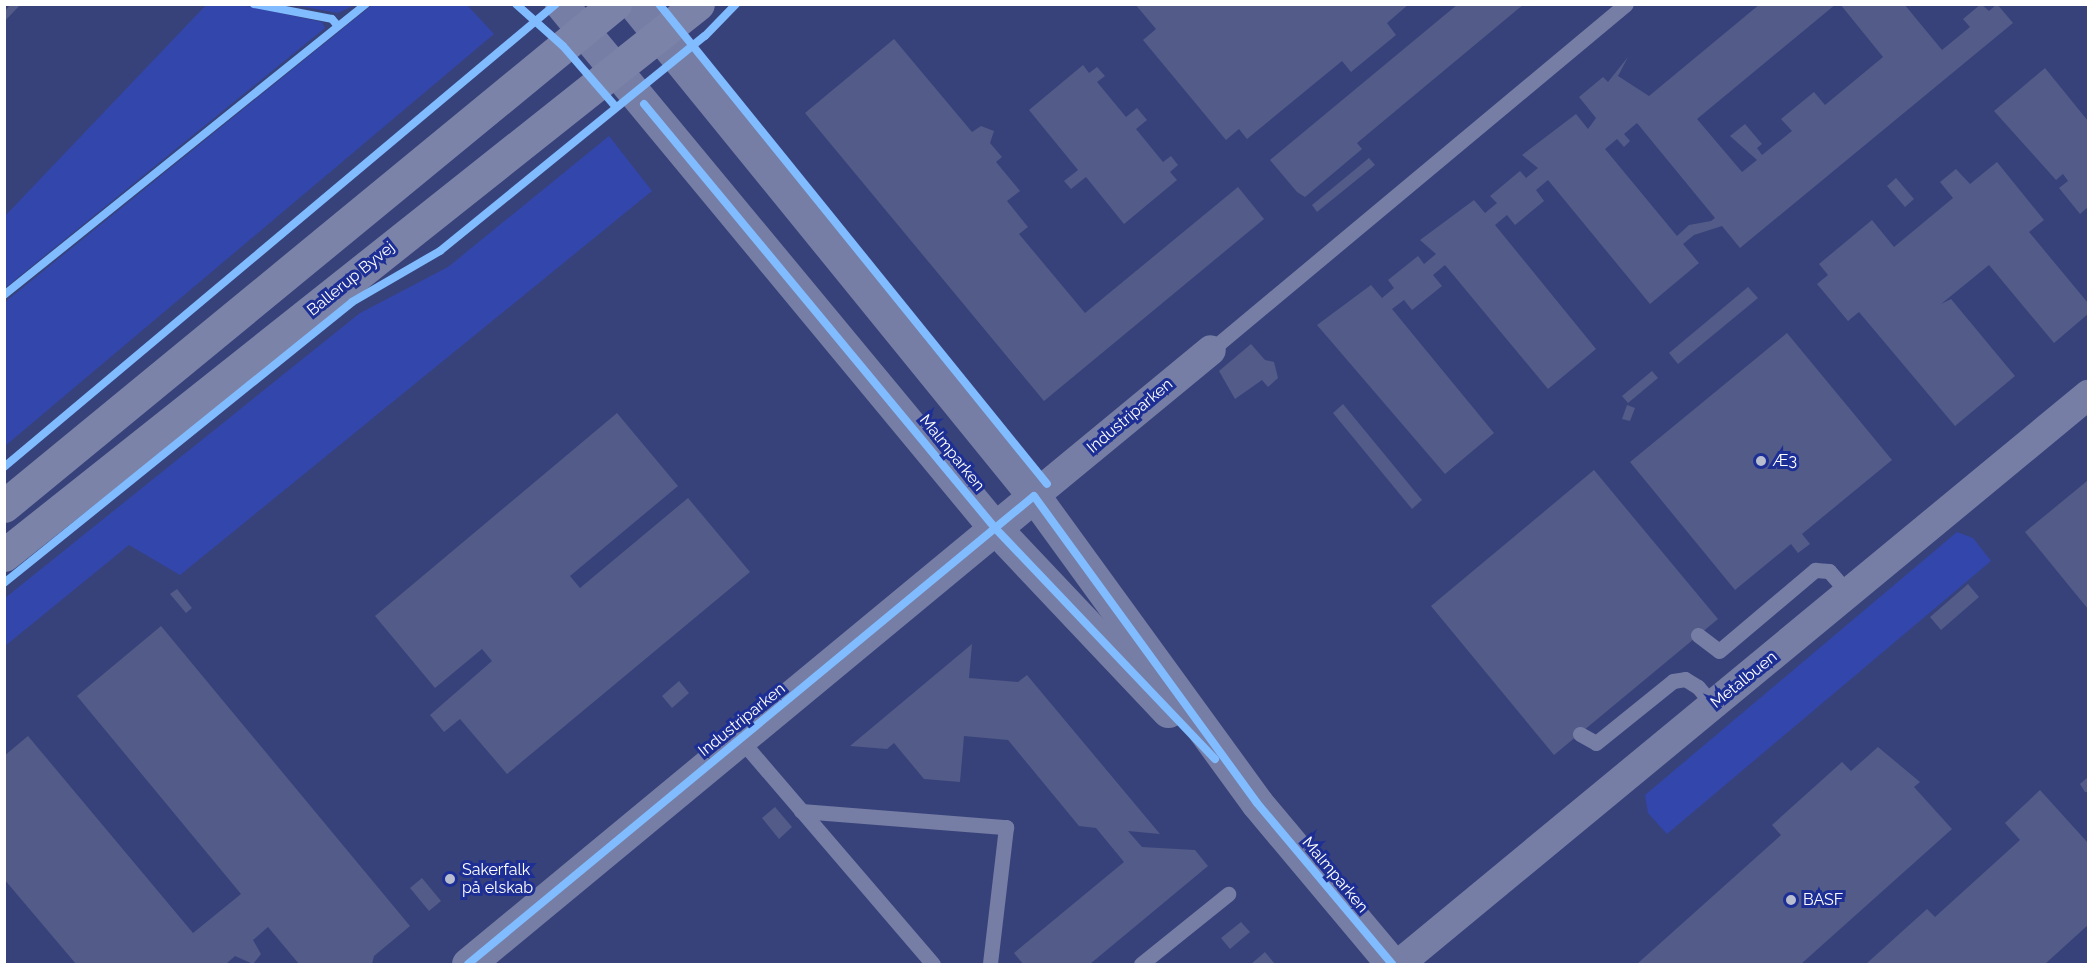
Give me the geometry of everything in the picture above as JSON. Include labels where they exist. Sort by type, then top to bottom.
[{"type":"main road","points":[[4,506],[615,4]]},
{"type":"main road","name":"Ballerup Byvej","points":[[4,555],[698,4]]},
{"type":"street","name":"Malmparken","points":[[561,4],[995,528],[1257,803],[1392,964]]},
{"type":"street","name":"Malmparken","points":[[634,4],[1034,496],[1257,803]]},
{"type":"street","name":"Industriparken","points":[[468,964],[1211,350]]},
{"type":"street","name":"Metalbuen","points":[[1399,964],[2088,395]]},
{"type":"lane","points":[[1211,350],[1626,4]]},
{"type":"lane","points":[[1698,635],[1719,651],[1815,570],[1829,572],[1849,594]]},
{"type":"lane","points":[[1580,734],[1596,743],[1673,681],[1685,679],[1698,687],[1713,705]]},
{"type":"lane","points":[[740,739],[933,964]]},
{"type":"lane","points":[[801,811],[1006,827],[990,964]]},
{"type":"lane","points":[[1141,964],[1228,894]]},
{"type":"shaded area","points":[[206,5],[242,5],[322,22],[325,28],[5,288],[5,216]]},
{"type":"shaded area","points":[[294,5],[355,5],[338,13]]},
{"type":"shaded area","points":[[372,5],[467,5],[494,34],[5,446],[5,302]]},
{"type":"shaded area","points":[[609,136],[652,191],[180,575],[129,545],[5,646],[5,598],[360,313],[448,267]]},
{"type":"shaded area","points":[[1957,532],[1973,538],[1991,561],[1667,834],[1648,813],[1645,795]]},
{"type":"building","points":[[11,4],[21,4],[4,22],[4,12]]},
{"type":"building","points":[[1135,4],[1409,4],[1387,23],[1396,35],[1351,72],[1342,61],[1247,139],[1239,129],[1226,140],[1143,40],[1156,29]]},
{"type":"building","points":[[1458,4],[1524,4],[1357,143],[1362,149],[1305,197],[1297,192],[1270,160]]},
{"type":"building","points":[[1760,4],[1836,4],[1697,119],[1742,172],[1757,160],[1730,136],[1745,124],[1762,144],[1757,148],[1762,155],[1792,131],[1781,119],[1814,92],[1825,105],[1883,57],[1840,4],[1904,4],[1942,50],[1970,27],[1963,19],[1981,4],[1989,11],[1997,4],[2013,23],[1740,248],[1722,226],[1694,235],[1683,244],[1699,263],[1650,304],[1548,180],[1536,190],[1544,201],[1515,225],[1507,215],[1495,225],[1596,349],[1548,389],[1445,265],[1433,275],[1442,286],[1412,310],[1404,300],[1392,309],[1494,433],[1445,474],[1317,325],[1371,285],[1382,298],[1394,288],[1388,280],[1418,256],[1424,264],[1436,254],[1420,240],[1474,200],[1485,213],[1497,203],[1490,196],[1520,171],[1526,178],[1538,168],[1522,155],[1576,114],[1588,129],[1596,118],[1579,97],[1603,77],[1608,82],[1628,57],[1618,76],[1649,96]],"holes":[[[1637,123],[1715,218],[1711,221],[1689,225],[1677,236],[1605,149],[1617,139],[1624,147],[1630,141],[1624,134]]]},
{"type":"building","points":[[894,39],[972,132],[981,126],[994,131],[990,143],[1002,157],[996,162],[1020,191],[1007,201],[1028,227],[1019,234],[1085,313],[1238,187],[1264,219],[1044,401],[805,113]]},
{"type":"building","points":[[1083,65],[1089,73],[1097,67],[1105,76],[1097,82],[1126,117],[1137,108],[1147,120],[1136,129],[1163,162],[1171,156],[1178,165],[1170,172],[1177,180],[1124,224],[1086,177],[1071,189],[1064,181],[1078,170],[1029,110]]},
{"type":"building","points":[[2045,68],[2088,121],[2088,207],[2080,214],[2059,188],[2068,181],[2063,174],[2056,180],[1994,111]]},
{"type":"building","points":[[1369,158],[1375,165],[1317,212],[1312,205]]},
{"type":"building","points":[[1997,162],[2044,220],[2029,232],[2088,303],[2088,314],[2054,343],[1989,265],[1941,304],[1951,299],[2015,376],[1955,426],[1859,312],[1848,321],[1817,284],[1828,275],[1819,264],[1872,220],[1894,247],[1953,198],[1940,182],[1956,169],[1970,184]]},
{"type":"building","points":[[1896,178],[1914,199],[1905,207],[1887,186]]},
{"type":"building","points":[[1748,287],[1758,298],[1678,364],[1669,353]]},
{"type":"building","name":"Æ3","points":[[1787,333],[1892,460],[1802,534],[1810,544],[1798,553],[1791,544],[1735,590],[1630,462]]},
{"type":"building","points":[[1251,344],[1265,360],[1274,362],[1278,378],[1268,387],[1262,380],[1235,399],[1219,371]]},
{"type":"building","points":[[1652,371],[1658,378],[1628,403],[1622,396]]},
{"type":"building","points":[[1343,404],[1422,500],[1412,509],[1333,413]]},
{"type":"building","points":[[1627,405],[1635,408],[1630,421],[1622,419]]},
{"type":"building","points":[[617,413],[678,486],[570,576],[580,588],[688,498],[750,572],[507,774],[460,719],[444,732],[430,715],[492,661],[482,649],[435,688],[375,616]]},
{"type":"building","points":[[1594,470],[1718,619],[1554,755],[1431,606]]},
{"type":"building","points":[[2087,481],[2088,483],[2088,609],[2025,532]]},
{"type":"building","points":[[1968,584],[1979,597],[1941,630],[1930,617]]},
{"type":"building","points":[[177,589],[192,608],[186,613],[170,594]]},
{"type":"building","points":[[161,626],[410,926],[374,956],[372,964],[299,964],[268,927],[253,940],[261,954],[253,964],[235,956],[226,964],[76,964],[4,879],[4,756],[28,736],[193,933],[241,894],[77,696]]},
{"type":"building","points":[[972,644],[969,678],[1018,682],[1027,675],[1160,834],[1128,831],[1142,847],[1195,850],[1208,866],[1090,964],[1023,964],[1014,953],[1124,862],[1096,828],[1079,826],[1008,740],[964,736],[960,782],[924,779],[894,743],[887,749],[850,746]]},
{"type":"building","points":[[679,681],[689,693],[672,708],[662,696]]},
{"type":"building","name":"BASF","points":[[1878,747],[1920,782],[1914,787],[1952,829],[1801,964],[1637,964],[1781,835],[1772,825],[1842,762],[1851,771]]},
{"type":"building","points":[[2088,777],[2088,792],[2085,792],[2080,784]]},
{"type":"building","points":[[2040,790],[2088,843],[2088,925],[2045,964],[1866,964],[1927,909],[1935,917],[2020,840],[2005,823]]},
{"type":"building","points":[[775,807],[792,827],[779,839],[762,818]]},
{"type":"building","points":[[422,878],[441,901],[429,911],[410,888]]},
{"type":"building","points":[[1241,922],[1250,932],[1230,949],[1221,938]]},
{"type":"building","points":[[1265,952],[1275,964],[1251,964]]},
{"type":"cycle path","points":[[254,4],[332,19],[337,25]]},
{"type":"cycle path","points":[[4,295],[366,4]]},
{"type":"cycle path","points":[[516,4],[563,46],[615,106]]},
{"type":"cycle path","points":[[4,467],[556,4]]},
{"type":"cycle path","points":[[659,4],[1047,484]]},
{"type":"cycle path","points":[[4,583],[352,302],[440,251],[705,36],[736,4]]},
{"type":"cycle path","points":[[644,104],[995,528],[1215,759]]},
{"type":"cycle path","points":[[468,964],[1034,496],[1257,803],[1392,964]]},
{"type":"place","name":"Æ3","points":[[1761,461]]},
{"type":"place","name":"Sakerfalk på elskab","points":[[450,879]]},
{"type":"place","name":"BASF","points":[[1791,900]]}]
